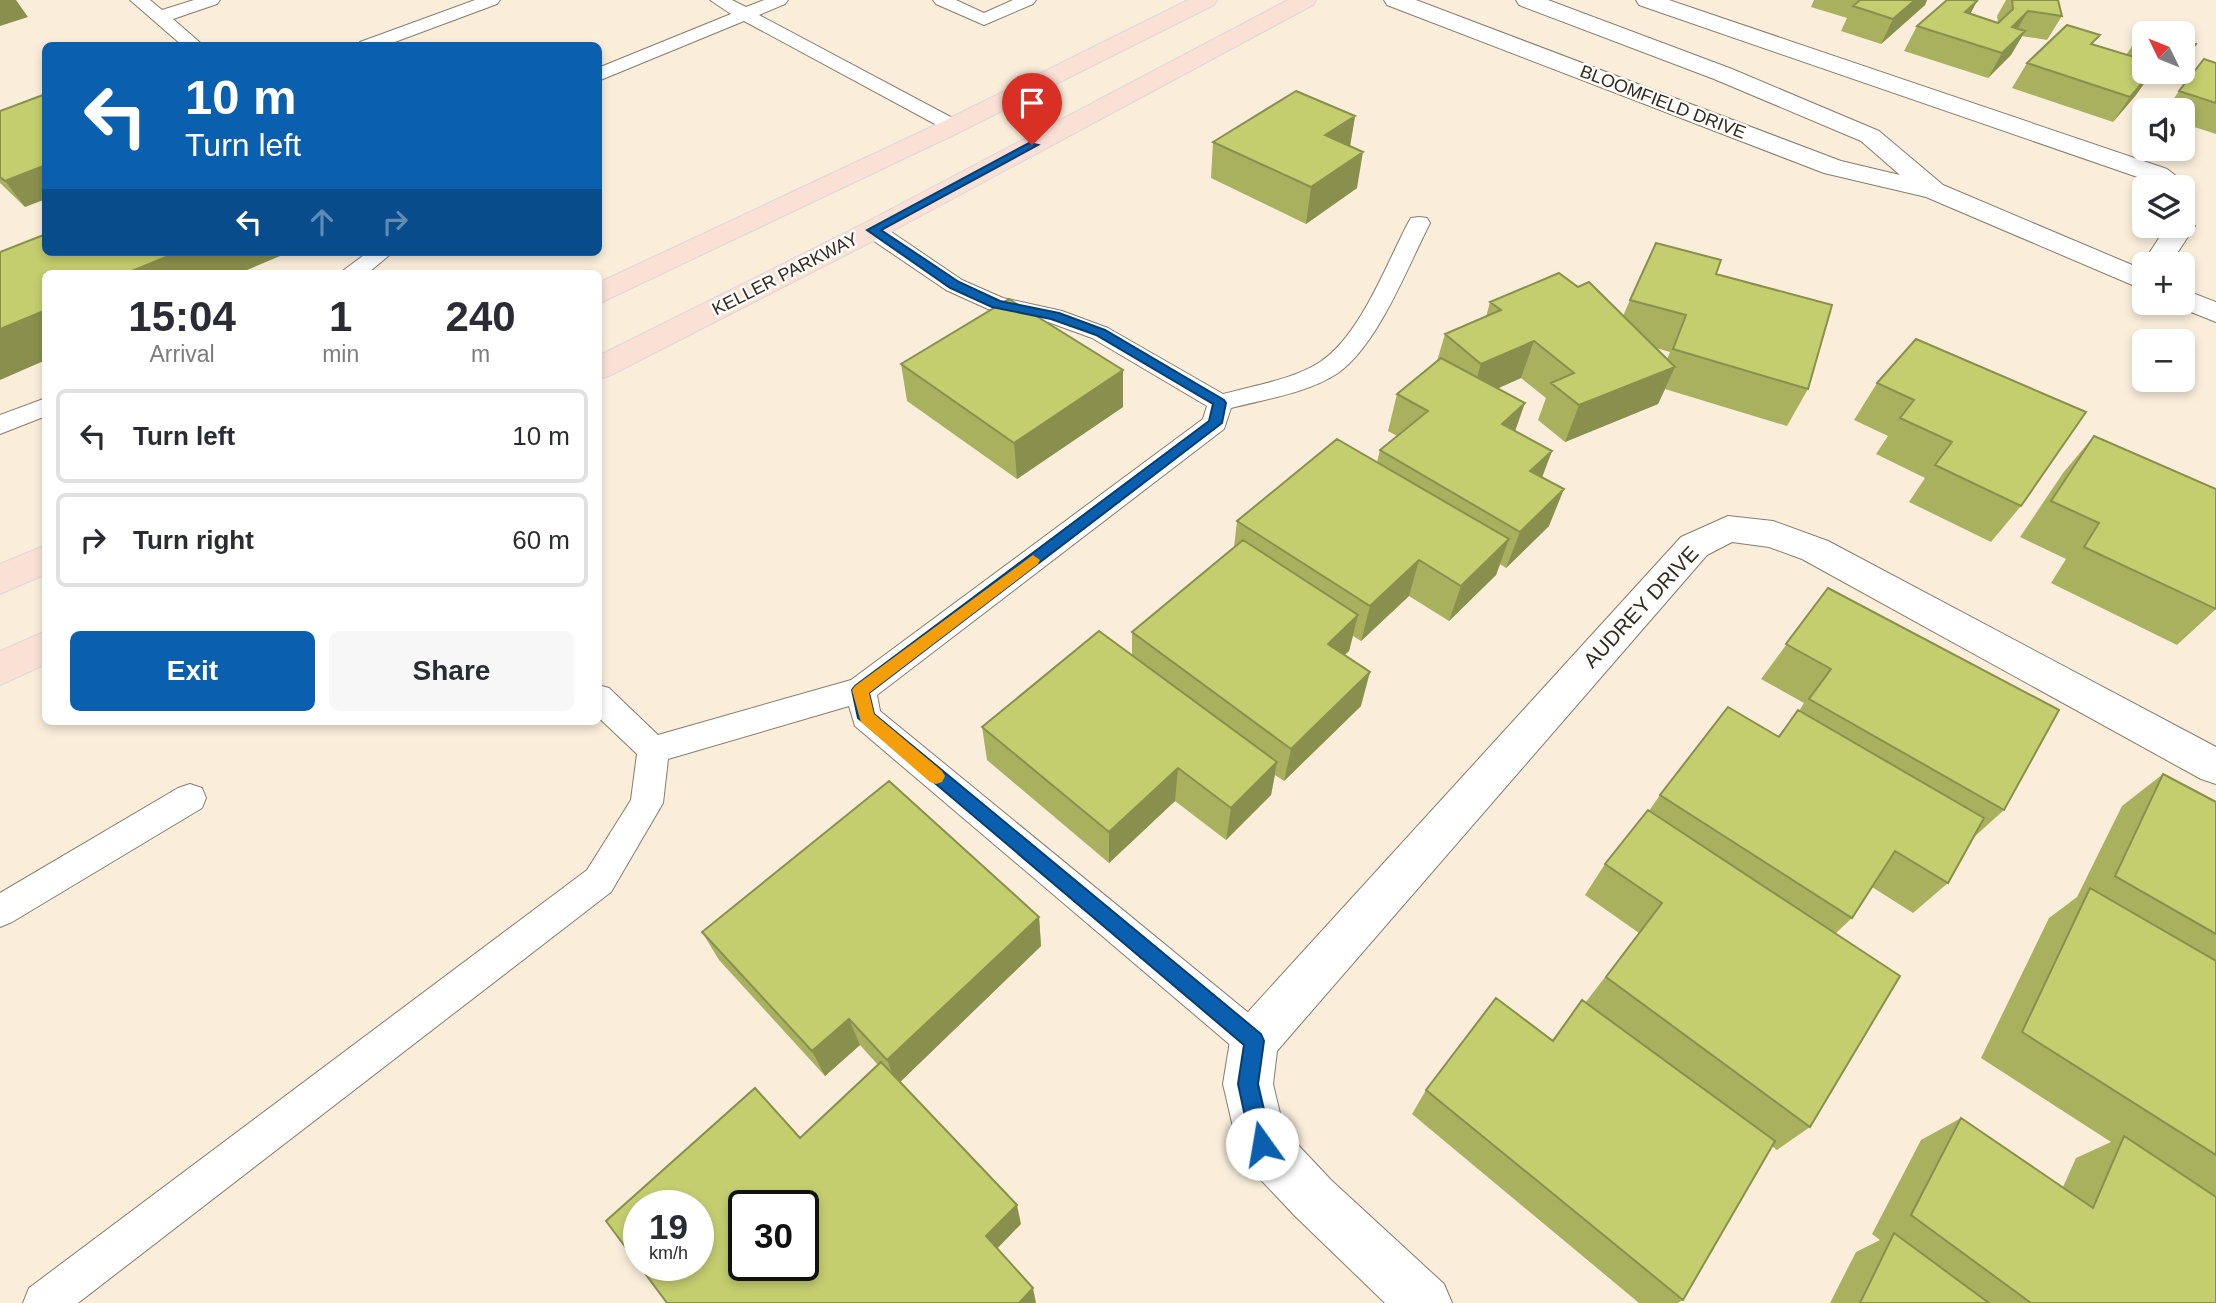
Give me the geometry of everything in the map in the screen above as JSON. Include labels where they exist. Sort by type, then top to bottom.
[{"type":"main road","points":[[602,293],[954,126],[1206,0]]},
{"type":"main road","name":"KELLER PARKWAY","points":[[602,367],[873,230],[1305,0]]},
{"type":"main road","points":[[0,580],[42,560]]},
{"type":"main road","points":[[0,669],[42,648]]},
{"type":"street","name":"BLOOMFIELD DRIVE","points":[[1395,0],[1833,167],[1935,191],[2132,276]]},
{"type":"street","points":[[1647,0],[2155,175]]},
{"type":"street","name":"BLOOMFIELD DRIVE","points":[[1534,1],[1723,74],[1870,135],[1935,191]]},
{"type":"street","points":[[2195,304],[2216,313]]},
{"type":"street","name":"AUDREY DRIVE","points":[[1254,1041],[1665,576],[1694,546],[1728,529],[1773,534],[1815,550],[2216,767]]},
{"type":"street","points":[[1254,1041],[1248,1084],[1262,1144],[1313,1198],[1425,1303]]},
{"type":"lane","points":[[139,0],[190,42]]},
{"type":"lane","points":[[160,17],[211,0]]},
{"type":"lane","points":[[377,42],[491,0]]},
{"type":"lane","points":[[719,0],[954,126]]},
{"type":"lane","points":[[602,73],[779,0]]},
{"type":"lane","points":[[942,0],[984,20],[1027,0]]},
{"type":"lane","points":[[873,230],[954,285],[996,304],[1054,316],[1100,333],[1220,403],[1295,381],[1329,367],[1337,360],[1354,344],[1419,223]]},
{"type":"lane","points":[[357,270],[377,256]]},
{"type":"lane","points":[[653,750],[861,690],[1215,423],[1220,403]]},
{"type":"lane","points":[[0,425],[42,408]]},
{"type":"lane","points":[[861,690],[866,718],[1254,1041]]},
{"type":"lane","points":[[602,701],[653,750]]},
{"type":"lane","points":[[44,1303],[599,881],[647,803],[653,750]]},
{"type":"lane","points":[[0,911],[190,798]]},
{"type":"building","points":[[1860,0],[1915,0],[1893,19],[1853,6]]},
{"type":"building","points":[[1947,0],[1977,1],[1965,12],[1998,23],[2013,9],[2012,0],[2058,0],[2062,16],[2028,11],[2012,27],[2025,31],[2002,53],[1917,26]]},
{"type":"building","points":[[2067,25],[2100,35],[2091,44],[2132,56],[2132,84],[2141,84],[2130,97],[2027,63]]},
{"type":"building","points":[[2204,59],[2216,63],[2216,103],[2179,91],[2184,84],[2195,84],[2195,71]]},
{"type":"building","points":[[1296,91],[1355,116],[1325,135],[1363,152],[1311,187],[1213,142]]},
{"type":"building","points":[[42,95],[42,167],[5,181],[0,177],[0,111]]},
{"type":"building","points":[[42,236],[42,256],[168,256],[134,270],[42,270],[42,312],[0,329],[0,252]]},
{"type":"building","points":[[1656,243],[1721,260],[1716,274],[1832,305],[1808,389],[1673,349],[1686,315],[1630,300]]},
{"type":"building","points":[[1559,273],[1578,287],[1589,282],[1675,367],[1579,405],[1551,383],[1574,373],[1534,341],[1481,364],[1445,334],[1501,310],[1490,302]]},
{"type":"building","points":[[1009,299],[1123,370],[1014,443],[901,364]]},
{"type":"building","points":[[1916,339],[2086,412],[2021,506],[1935,465],[1952,442],[1900,418],[1914,400],[1877,383]]},
{"type":"building","points":[[1441,358],[1525,403],[1502,424],[1552,451],[1530,471],[1564,489],[1520,532],[1380,450],[1428,411],[1397,394]]},
{"type":"building","points":[[2094,436],[2216,489],[2216,609],[2084,547],[2099,523],[2051,501]]},
{"type":"building","points":[[1337,439],[1509,539],[1461,586],[1419,560],[1370,606],[1237,521]]},
{"type":"building","points":[[1243,540],[1358,615],[1328,644],[1370,672],[1291,749],[1132,632]]},
{"type":"building","points":[[1828,588],[2059,710],[2004,810],[1809,699],[1831,669],[1786,644]]},
{"type":"building","points":[[1099,631],[1277,762],[1231,808],[1178,768],[1109,832],[982,727]]},
{"type":"building","points":[[1728,707],[1779,737],[1798,710],[1984,818],[1948,883],[1895,851],[1852,918],[1660,795]]},
{"type":"building","points":[[2163,774],[2216,802],[2216,934],[2115,876]]},
{"type":"building","points":[[889,781],[1039,917],[887,1060],[849,1019],[812,1051],[702,932]]},
{"type":"building","points":[[1648,810],[1900,976],[1810,1127],[1606,977],[1662,903],[1605,864]]},
{"type":"building","points":[[2090,888],[2216,961],[2216,1155],[2022,1032]]},
{"type":"building","points":[[1496,998],[1553,1041],[1582,1000],[1775,1141],[1683,1300],[1426,1090]]},
{"type":"building","points":[[881,1062],[1017,1205],[986,1236],[1033,1288],[1019,1303],[667,1303],[651,1281],[714,1281],[714,1190],[641,1190],[755,1088],[800,1138]]},
{"type":"building","points":[[1961,1118],[2093,1208],[2124,1136],[2216,1197],[2216,1303],[2031,1303],[1911,1215]]},
{"type":"building","points":[[623,1206],[623,1244],[606,1221]]},
{"type":"building","points":[[1894,1233],[1989,1303],[1860,1303]]},
{"type":"slow traffic","points":[[936,776],[866,718],[861,690],[1033,560]]},
{"type":"route","points":[[1032,145],[873,230],[954,285],[996,304],[1054,316],[1100,333],[1220,403],[1215,423],[861,690],[866,718],[1254,1041],[1248,1084],[1262,1144]]}]
